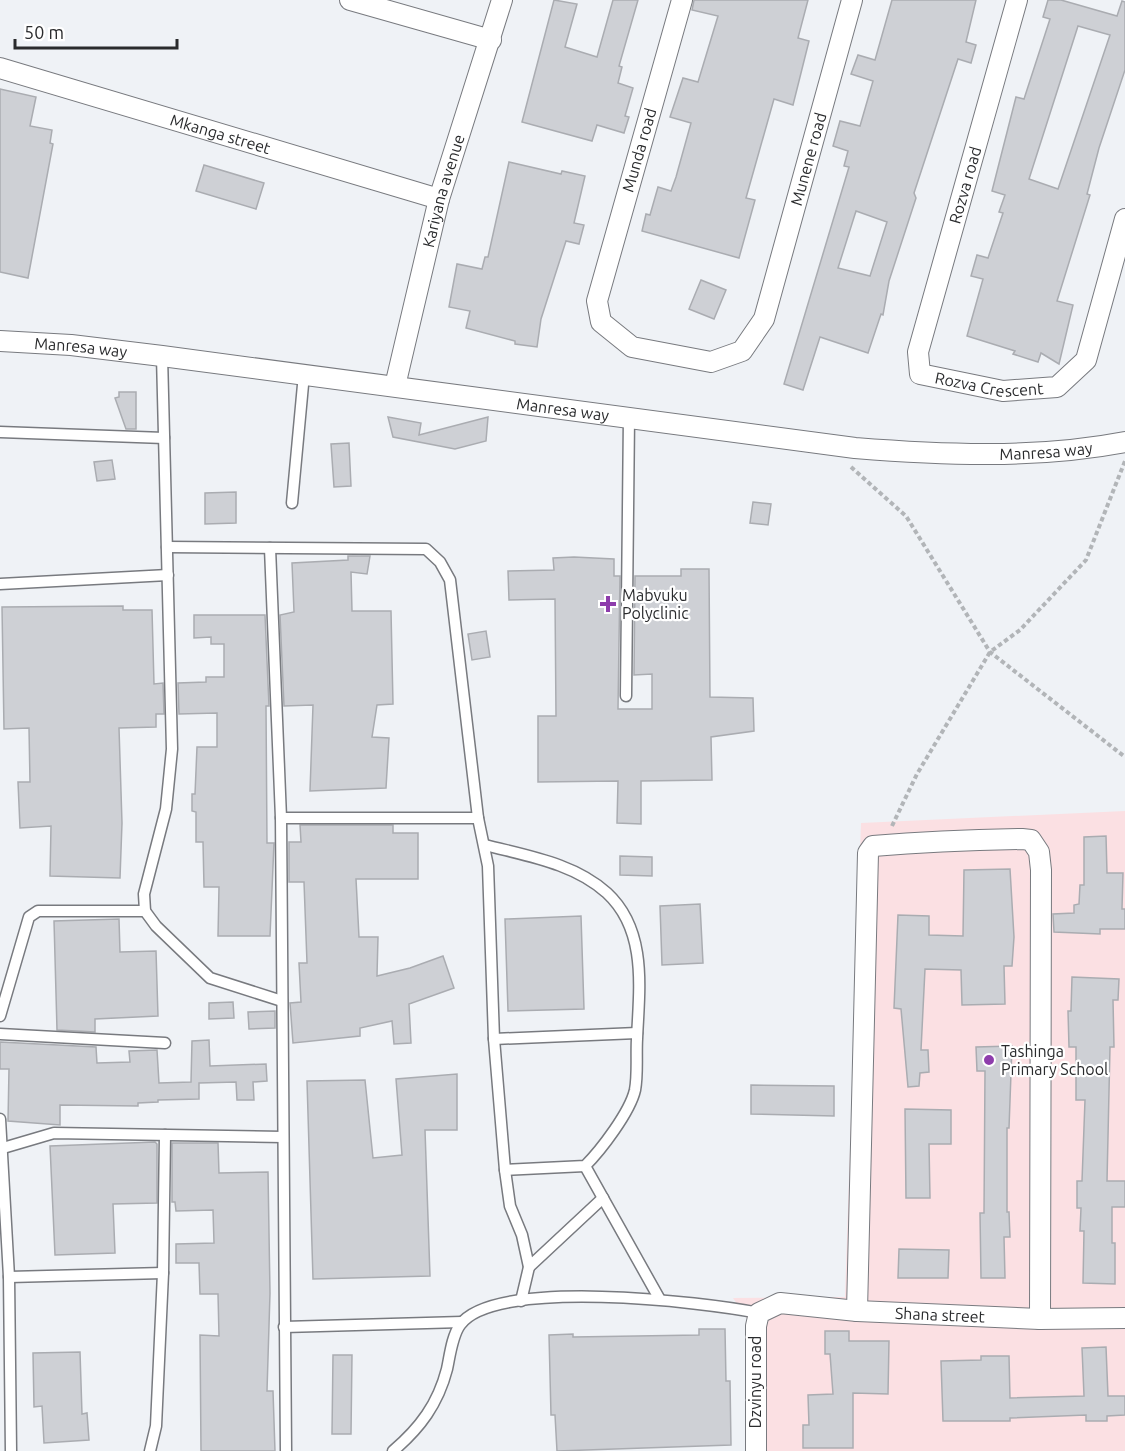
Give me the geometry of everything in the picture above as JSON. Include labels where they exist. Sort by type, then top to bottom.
[{"type":"street","points":[[350,0],[491,40]]},
{"type":"street","name":"Kariyana avenue","points":[[395,386],[439,199],[502,0]]},
{"type":"street","name":"Munda road","points":[[597,301],[682,0]]},
{"type":"street","name":"Munene road","points":[[597,301],[601,322],[632,347],[711,362],[742,351],[764,319],[852,0]]},
{"type":"street","name":"Rozva road","points":[[919,371],[918,352],[1017,0]]},
{"type":"street","name":"Mkanga street","points":[[0,68],[439,199]]},
{"type":"street","name":"Rozva Crescent","points":[[919,371],[920,374],[1003,391],[1057,387],[1086,360],[1125,219]]},
{"type":"street","name":"Manresa way","points":[[0,341],[71,345],[162,356],[855,448],[929,453],[1039,451],[1125,442]]},
{"type":"street","points":[[857,1311],[867,858],[870,848],[948,840],[1028,839],[1035,843],[1039,852],[1040,1319]]},
{"type":"street","name":"Shana street","points":[[759,1313],[780,1303],[857,1311],[1040,1319],[1125,1318]]},
{"type":"street","name":"Dzvinyu road","points":[[756,1451],[754,1346],[759,1313]]},
{"type":"lane","points":[[162,356],[172,749],[166,809],[144,894],[145,910],[156,926],[210,978],[282,1001]]},
{"type":"lane","points":[[292,503],[304,374]]},
{"type":"lane","points":[[626,696],[629,417]]},
{"type":"lane","points":[[0,432],[164,438]]},
{"type":"lane","points":[[167,547],[426,549],[440,562],[450,580],[477,818],[485,845],[494,1039],[505,1170],[510,1206],[522,1235],[529,1268],[521,1301]]},
{"type":"lane","points":[[270,548],[281,818],[286,1451]]},
{"type":"lane","points":[[0,584],[168,575]]},
{"type":"lane","points":[[281,818],[477,818]]},
{"type":"lane","points":[[485,845],[566,867],[606,892],[623,911],[632,932],[640,971],[634,1091],[597,1154],[585,1166],[505,1170]]},
{"type":"lane","points":[[0,1016],[29,917],[38,910],[145,910]]},
{"type":"lane","points":[[494,1039],[637,1033]]},
{"type":"lane","points":[[0,1034],[165,1043]]},
{"type":"lane","points":[[0,1119],[9,1277],[11,1451]]},
{"type":"lane","points":[[3,1148],[54,1133],[283,1137]]},
{"type":"lane","points":[[150,1451],[156,1426],[163,1273],[165,1135]]},
{"type":"lane","points":[[585,1166],[659,1298]]},
{"type":"lane","points":[[529,1268],[603,1198]]},
{"type":"lane","points":[[9,1277],[163,1273]]},
{"type":"lane","points":[[393,1451],[413,1434],[429,1414],[443,1385],[457,1329],[462,1322],[485,1308],[549,1297],[659,1298],[759,1313]]},
{"type":"lane","points":[[284,1327],[462,1322]]},
{"type":"path","points":[[887,845],[890,831],[917,774],[990,652],[1020,630],[1086,560],[1125,460]]},
{"type":"path","points":[[849,465],[906,516],[990,652],[1125,756]]},
{"type":"shaded area","name":"Tashinga Primary School","points":[[1125,811],[1125,1451],[746,1451],[748,1320],[733,1298],[845,1297],[861,823]]},
{"type":"building","points":[[554,0],[577,4],[565,47],[597,57],[613,0],[638,0],[619,66],[622,67],[618,83],[633,88],[625,116],[629,117],[624,133],[597,125],[592,141],[522,122]]},
{"type":"building","points":[[694,0],[808,0],[798,38],[809,41],[793,105],[774,99],[746,198],[755,200],[739,258],[642,231],[646,214],[650,215],[658,187],[671,191],[676,177],[691,123],[670,117],[683,78],[698,82],[718,16],[692,10]]},
{"type":"building","points":[[892,0],[976,0],[966,42],[976,45],[971,63],[958,59],[914,193],[916,198],[889,281],[883,315],[881,314],[868,353],[820,337],[803,390],[784,384],[849,167],[844,166],[848,151],[833,146],[840,121],[860,126],[873,81],[851,74],[858,55],[875,60]],"holes":[[[856,211],[887,222],[870,276],[838,268]]]},
{"type":"building","points":[[1048,0],[1061,0],[1117,16],[1122,1],[1125,2],[1125,70],[1099,148],[1087,194],[1090,195],[1057,301],[1073,305],[1059,364],[1041,353],[1038,362],[1013,354],[1015,351],[967,336],[983,279],[971,276],[977,255],[988,258],[1003,213],[999,212],[1005,195],[992,191],[1016,97],[1024,99],[1050,19],[1043,17]],"holes":[[[1078,26],[1110,35],[1058,189],[1029,179]]]},
{"type":"building","points":[[0,89],[36,97],[30,126],[52,130],[50,143],[53,144],[28,278],[0,272]]},
{"type":"building","points":[[509,162],[561,174],[562,171],[585,176],[574,223],[584,225],[579,244],[566,241],[541,319],[537,347],[515,344],[515,341],[466,328],[470,311],[449,307],[457,264],[482,269],[485,257],[488,257]]},
{"type":"building","points":[[204,165],[264,183],[256,209],[196,191]]},
{"type":"building","points":[[701,280],[726,290],[714,319],[689,309]]},
{"type":"building","points":[[119,392],[136,392],[136,429],[126,429],[115,398],[119,397]]},
{"type":"building","points":[[388,417],[421,423],[419,435],[488,417],[486,441],[455,449],[393,437]]},
{"type":"building","points":[[349,443],[351,486],[334,487],[331,444]]},
{"type":"building","points":[[112,460],[115,479],[97,481],[94,462]]},
{"type":"building","points":[[236,492],[236,523],[205,524],[205,493]]},
{"type":"building","points":[[753,502],[771,504],[768,525],[750,523]]},
{"type":"building","points":[[348,556],[370,556],[367,574],[351,572],[352,611],[391,611],[393,704],[377,705],[372,737],[389,738],[386,788],[310,791],[313,705],[284,706],[280,615],[294,612],[292,563],[348,560]]},
{"type":"building","points":[[553,558],[614,559],[614,576],[620,576],[618,709],[652,709],[652,674],[634,675],[635,576],[681,576],[681,569],[709,569],[710,697],[753,698],[754,731],[711,737],[712,780],[641,781],[641,824],[617,823],[618,781],[538,782],[538,716],[556,716],[555,599],[509,600],[508,571],[554,570]]},
{"type":"building","points":[[123,606],[123,610],[152,610],[154,684],[163,683],[164,714],[156,714],[156,727],[119,728],[122,823],[120,878],[50,876],[51,826],[20,828],[18,782],[30,782],[29,728],[4,729],[2,607]]},
{"type":"building","points":[[194,615],[265,615],[269,706],[266,706],[267,843],[274,843],[270,936],[218,936],[219,887],[204,887],[203,842],[196,842],[196,812],[192,811],[192,794],[195,794],[197,747],[217,747],[217,713],[179,714],[178,683],[206,682],[206,677],[224,677],[224,644],[211,644],[211,637],[194,638]]},
{"type":"building","points":[[486,631],[490,657],[472,660],[468,634]]},
{"type":"building","points":[[300,825],[393,825],[393,833],[418,833],[418,879],[356,879],[359,937],[378,937],[377,976],[410,968],[443,956],[454,988],[409,1004],[411,1043],[394,1044],[392,1021],[360,1028],[360,1036],[293,1043],[290,1003],[301,1002],[299,963],[307,963],[304,882],[289,882],[289,842],[301,842]]},
{"type":"building","points":[[1106,836],[1107,873],[1123,873],[1122,909],[1125,909],[1125,929],[1100,929],[1100,934],[1054,932],[1053,914],[1074,913],[1074,905],[1079,904],[1080,885],[1084,885],[1084,837]]},
{"type":"building","points":[[620,856],[652,857],[652,876],[620,875]]},
{"type":"building","points":[[1010,869],[1014,937],[1012,966],[1004,966],[1005,1004],[962,1005],[961,970],[925,969],[921,1050],[928,1050],[929,1072],[920,1073],[919,1086],[908,1087],[901,1009],[894,1008],[898,915],[929,916],[929,935],[963,936],[964,870]]},
{"type":"building","points":[[700,904],[703,963],[662,965],[660,906]]},
{"type":"building","points":[[581,916],[584,1009],[508,1011],[505,919]]},
{"type":"building","points":[[119,919],[120,952],[156,951],[158,1016],[95,1019],[95,1032],[57,1030],[54,921]]},
{"type":"building","points":[[1072,977],[1119,979],[1118,1000],[1113,1000],[1114,1047],[1110,1047],[1107,1181],[1125,1181],[1125,1207],[1112,1207],[1115,1284],[1083,1283],[1084,1231],[1080,1231],[1081,1208],[1077,1208],[1077,1181],[1082,1181],[1085,1100],[1076,1100],[1076,1047],[1069,1047],[1068,1011],[1071,1011]]},
{"type":"building","points":[[233,1002],[234,1018],[209,1019],[209,1003]]},
{"type":"building","points":[[275,1011],[275,1028],[249,1029],[248,1012]]},
{"type":"building","points":[[209,1040],[210,1066],[266,1064],[267,1081],[253,1082],[254,1100],[237,1100],[236,1082],[199,1083],[199,1099],[158,1100],[158,1102],[138,1103],[138,1106],[60,1105],[60,1125],[8,1121],[9,1069],[0,1069],[0,1042],[96,1047],[97,1063],[130,1062],[129,1051],[157,1050],[159,1083],[191,1082],[192,1041]]},
{"type":"building","points":[[1012,1046],[1009,1128],[1007,1128],[1007,1212],[1009,1212],[1010,1237],[1004,1237],[1005,1278],[981,1278],[980,1213],[984,1213],[985,1071],[977,1071],[976,1047]]},
{"type":"building","points":[[457,1074],[457,1130],[425,1130],[430,1276],[313,1279],[307,1081],[365,1080],[373,1158],[402,1155],[396,1079]]},
{"type":"building","points":[[751,1085],[834,1086],[834,1116],[751,1114]]},
{"type":"building","points":[[905,1109],[951,1110],[951,1144],[929,1144],[930,1198],[906,1198]]},
{"type":"building","points":[[155,1142],[157,1144],[157,1203],[113,1204],[115,1253],[55,1255],[50,1146]]},
{"type":"building","points":[[172,1143],[218,1143],[219,1173],[268,1172],[270,1293],[267,1391],[273,1391],[275,1451],[201,1451],[200,1335],[219,1336],[218,1294],[200,1294],[199,1263],[176,1263],[176,1244],[214,1243],[213,1210],[176,1211],[175,1202],[172,1202]]},
{"type":"building","points":[[899,1249],[949,1250],[948,1278],[898,1278]]},
{"type":"building","points":[[699,1329],[725,1329],[726,1381],[730,1381],[731,1445],[557,1451],[555,1415],[551,1415],[549,1335],[573,1334],[573,1337],[699,1335]]},
{"type":"building","points":[[825,1331],[849,1331],[849,1341],[889,1341],[888,1394],[853,1393],[853,1448],[803,1448],[803,1425],[809,1425],[808,1395],[833,1394],[830,1354],[825,1354]]},
{"type":"building","points":[[1106,1347],[1108,1396],[1125,1396],[1125,1415],[1107,1416],[1107,1421],[1086,1421],[1086,1415],[1010,1418],[1010,1421],[943,1421],[941,1361],[981,1360],[981,1356],[1009,1356],[1010,1398],[1084,1396],[1082,1348]]},
{"type":"building","points":[[80,1352],[82,1414],[87,1413],[89,1440],[44,1443],[42,1406],[34,1407],[33,1353]]},
{"type":"building","points":[[333,1355],[352,1355],[351,1434],[332,1434]]},
{"type":"place","name":"Mabvuku Polyclinic","points":[[608,604]]},
{"type":"place","name":"Tashinga Primary School","points":[[989,1060]]}]
